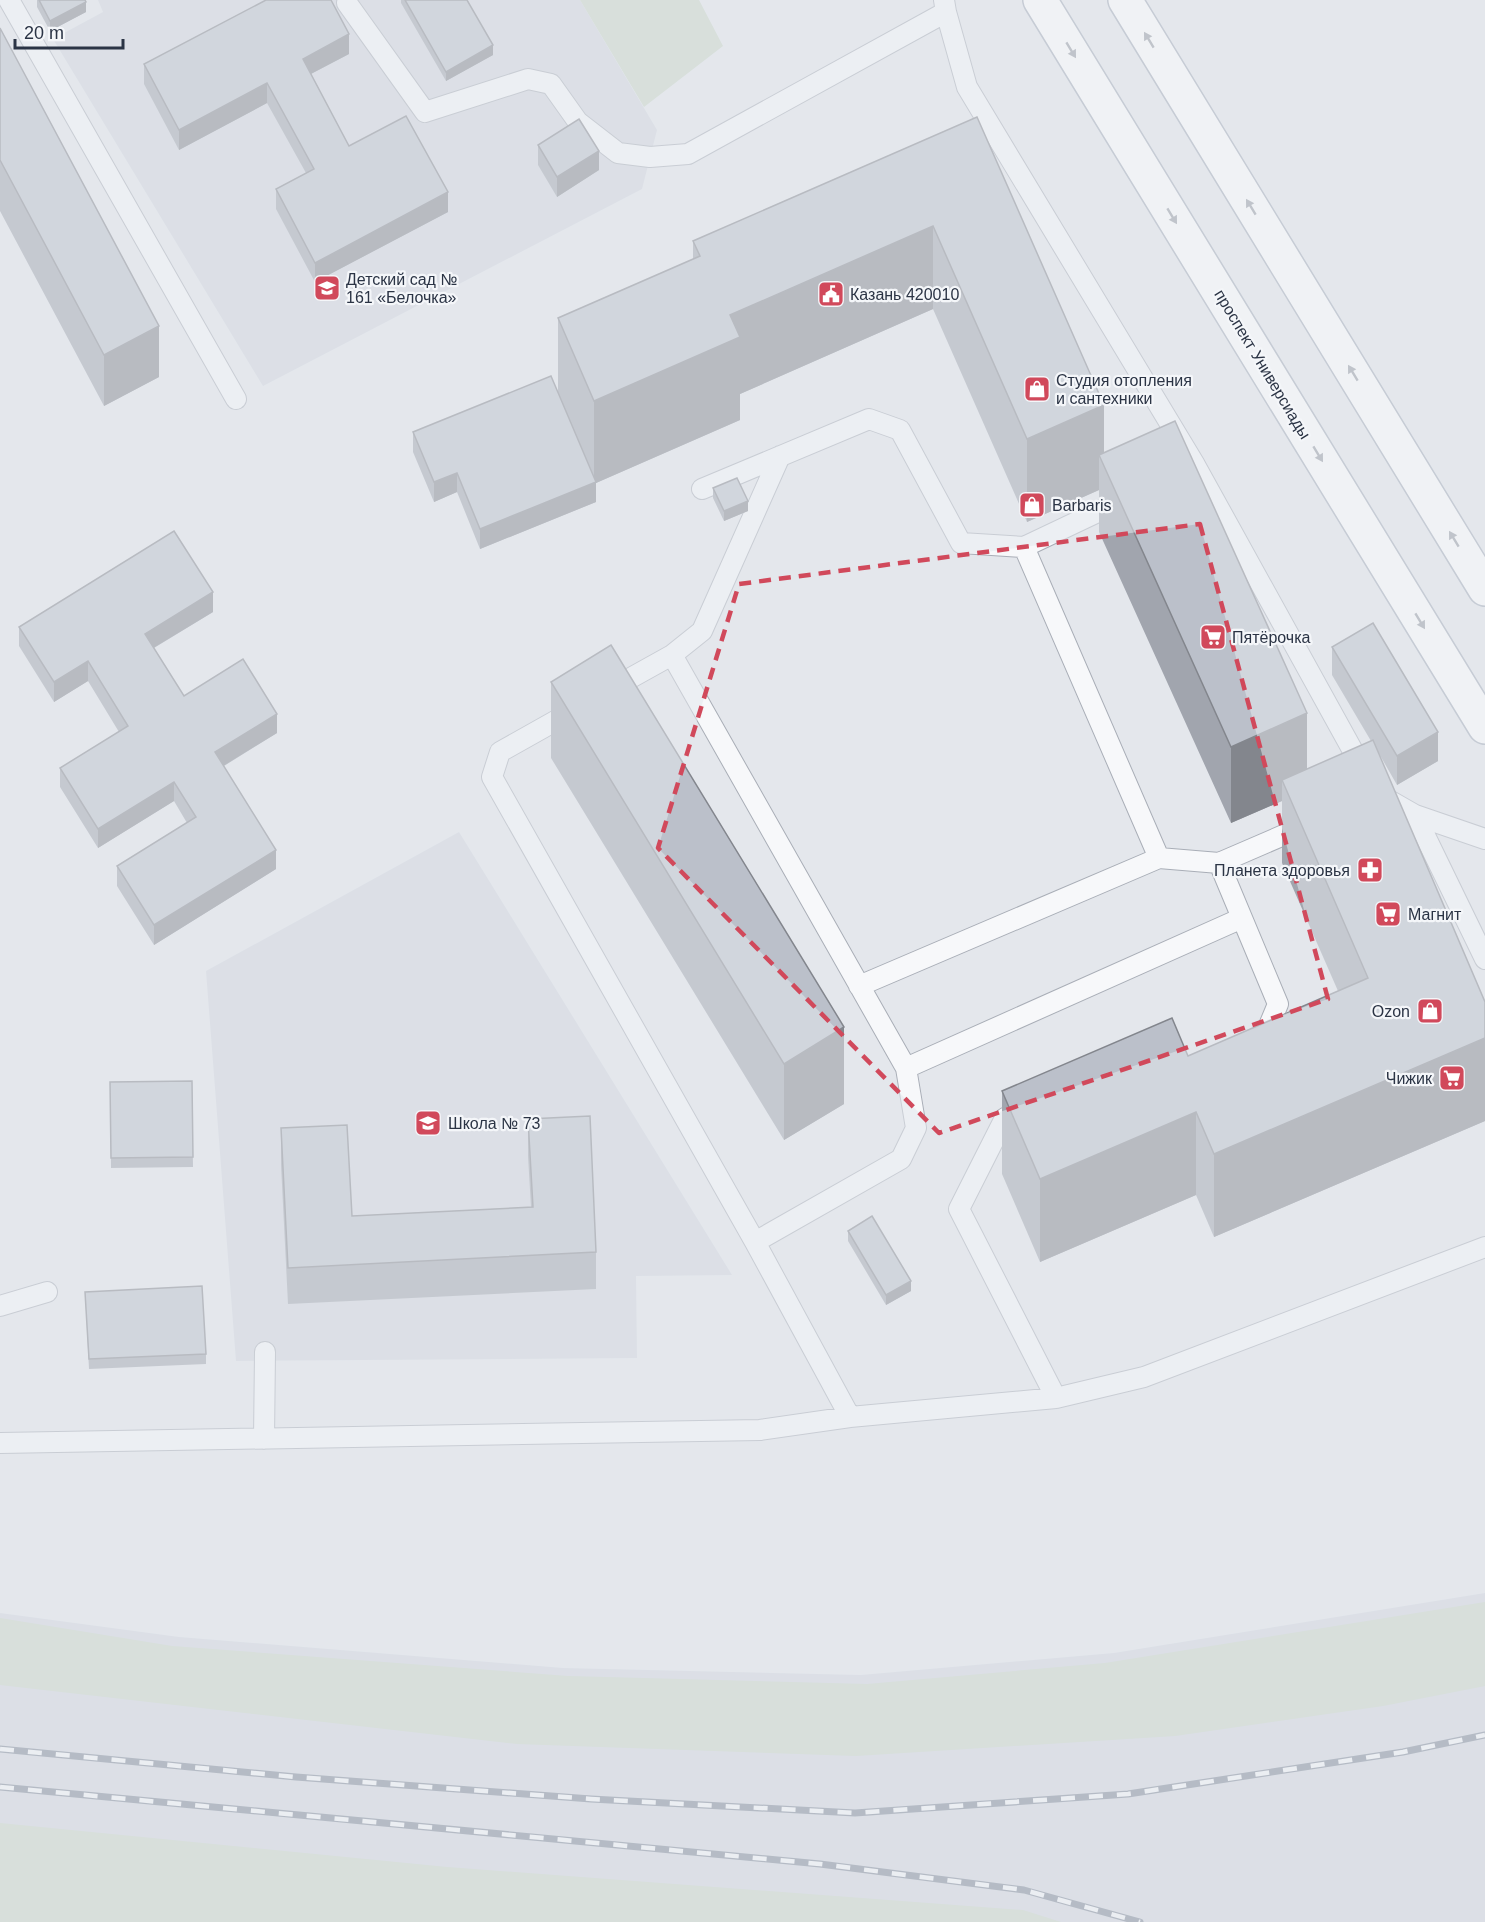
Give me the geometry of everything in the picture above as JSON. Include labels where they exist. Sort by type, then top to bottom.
[{"type":"main road","name":"проспект Универсиады","points":[[1040,0],[1485,727]]},
{"type":"main road","points":[[1125,0],[1485,589]]},
{"type":"lane","points":[[0,4],[9,0],[236,399]]},
{"type":"lane","points":[[347,3],[426,112],[528,79],[550,84],[578,122],[618,153],[650,157],[688,154],[945,6],[979,124],[1195,465],[1372,796],[1415,815],[1485,839]]},
{"type":"lane","points":[[702,489],[869,419],[900,430],[961,543],[1024,547],[1142,491]]},
{"type":"lane","points":[[780,456],[702,631],[672,655],[500,752],[492,777],[755,1242],[850,1417]]},
{"type":"lane","points":[[1174,475],[1195,465]]},
{"type":"lane","points":[[1024,547],[1159,858]]},
{"type":"lane","points":[[672,655],[906,1068],[915,1128],[901,1159],[755,1242]]},
{"type":"lane","points":[[1415,815],[1485,960]]},
{"type":"lane","points":[[859,986],[1159,858],[1219,863],[1324,817]]},
{"type":"lane","points":[[1219,863],[1278,1004],[1263,1040],[1244,1048]]},
{"type":"lane","points":[[906,1068],[1242,918]]},
{"type":"lane","points":[[1037,1104],[1005,1118],[959,1209],[1056,1398]]},
{"type":"lane","points":[[0,1443],[760,1430],[850,1417],[1056,1398],[1144,1377],[1485,1247]]},
{"type":"lane","points":[[0,1306],[47,1292]]},
{"type":"lane","points":[[264,1439],[266,1352]]},
{"type":"highlighted area","points":[[1200,524],[1328,999],[939,1133],[658,848],[739,584]]},
{"type":"shaded area","name":"Детский сад № 161 «Белочка»","points":[[98,0],[580,0],[657,130],[642,189],[263,386],[53,39],[103,12]]},
{"type":"shaded area","name":"Школа № 73","points":[[459,832],[732,1275],[636,1276],[637,1358],[236,1361],[206,971]]},
{"type":"shaded area","points":[[1485,1593],[1485,1922],[0,1922],[0,1613],[179,1637],[563,1668],[861,1675],[1114,1653]]},
{"type":"green space","points":[[580,0],[699,0],[723,46],[644,107]]},
{"type":"green space","points":[[1485,1602],[1485,1686],[1383,1706],[1175,1736],[856,1756],[517,1744],[0,1685],[0,1618],[172,1646],[568,1676],[867,1684],[1105,1663]]},
{"type":"green space","points":[[0,1823],[447,1867],[1023,1910],[1061,1922],[0,1922]]},
{"type":"building","points":[[39,0],[85,0],[86,2],[50,21]]},
{"type":"building","points":[[266,0],[331,0],[349,34],[303,59],[349,146],[406,116],[448,192],[315,263],[276,189],[314,169],[267,83],[179,130],[144,64]]},
{"type":"building","points":[[405,0],[467,0],[493,45],[446,72]]},
{"type":"building","points":[[0,28],[159,326],[104,355],[0,160]]},
{"type":"building","points":[[977,117],[1104,405],[1027,439],[933,226],[730,315],[740,337],[594,401],[558,318],[700,256],[693,241]]},
{"type":"building","points":[[579,119],[599,151],[557,177],[538,145]]},
{"type":"building","points":[[551,376],[596,482],[480,529],[457,473],[434,482],[413,432]]},
{"type":"building","points":[[1175,421],[1307,713],[1231,747],[1099,455]]},
{"type":"building","points":[[737,478],[748,501],[724,511],[713,488]]},
{"type":"building","points":[[174,531],[213,592],[145,634],[184,696],[243,659],[277,714],[215,752],[276,850],[154,925],[117,866],[196,817],[174,782],[98,829],[60,768],[128,726],[88,661],[54,682],[19,627]]},
{"type":"building","points":[[1373,623],[1438,732],[1397,756],[1332,647]]},
{"type":"building","points":[[611,645],[844,1027],[784,1064],[551,682]]},
{"type":"building","points":[[1373,740],[1485,1002],[1485,1038],[1214,1154],[1196,1112],[1040,1179],[1002,1091],[1172,1018],[1188,1056],[1368,978],[1282,780]]},
{"type":"building","points":[[192,1081],[193,1157],[111,1158],[110,1082]]},
{"type":"building","points":[[590,1116],[596,1252],[288,1268],[281,1128],[347,1125],[352,1216],[533,1207],[528,1119]]},
{"type":"building","points":[[872,1216],[911,1281],[886,1295],[848,1231]]},
{"type":"building","points":[[202,1286],[206,1354],[89,1359],[85,1292]]},
{"type":"railway","points":[[0,1749],[296,1777],[591,1799],[855,1813],[1128,1794],[1403,1752],[1485,1735]]},
{"type":"railway","points":[[0,1787],[820,1864],[1024,1890],[1140,1922]]},
{"type":"place","name":"Детский сад № 161 «Белочка»","points":[[327,288]]},
{"type":"place","name":"Казань 420010","points":[[831,294]]},
{"type":"place","name":"Студия отопления и сантехники","points":[[1037,389]]},
{"type":"place","name":"Barbaris","points":[[1032,505]]},
{"type":"place","name":"Пятёрочка","points":[[1213,637]]},
{"type":"place","name":"Планета здоровья","points":[[1370,870]]},
{"type":"place","name":"Магнит","points":[[1388,914]]},
{"type":"place","name":"Ozon","points":[[1430,1011]]},
{"type":"place","name":"Чижик","points":[[1452,1078]]},
{"type":"place","name":"Школа № 73","points":[[428,1123]]}]
